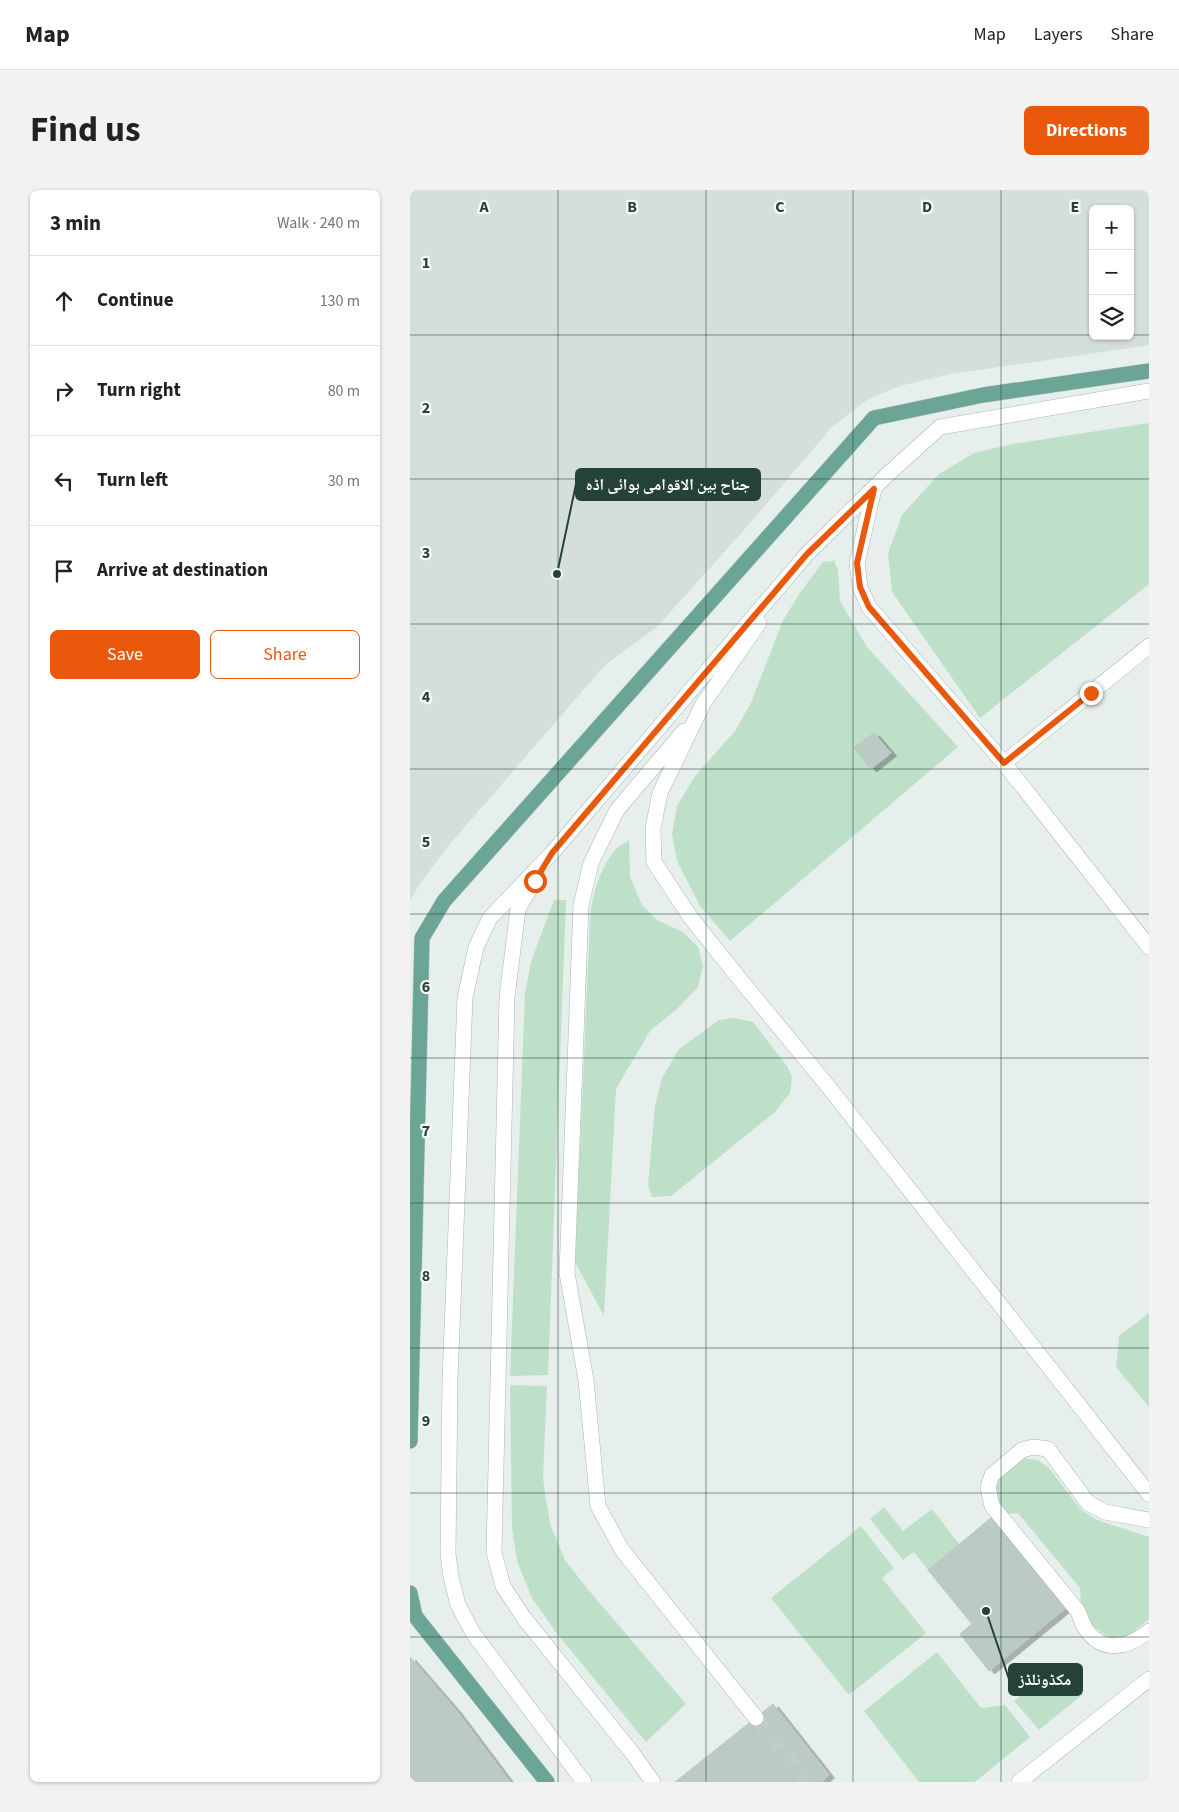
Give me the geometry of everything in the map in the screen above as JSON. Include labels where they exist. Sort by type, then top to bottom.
[{"type":"main road","points":[[410,1442],[422,938],[444,901],[874,418],[983,396],[1149,371]]},
{"type":"main road","points":[[410,1593],[415,1616],[547,1782]]},
{"type":"lane","points":[[584,1782],[474,1633],[458,1605],[448,1554],[450,1380],[465,998],[476,947],[490,918],[552,853],[807,554],[940,427],[1149,391]]},
{"type":"lane","points":[[874,489],[857,563],[860,587],[869,607],[1004,763],[1149,946]]},
{"type":"lane","points":[[807,554],[703,704],[660,792],[653,828],[654,862],[697,925],[827,1085],[1149,1494]]},
{"type":"lane","points":[[1004,763],[1149,646]]},
{"type":"lane","points":[[698,715],[618,810],[591,863],[581,905],[567,1273],[586,1380],[598,1506],[622,1550],[756,1718]]},
{"type":"lane","points":[[552,853],[518,909],[507,997],[494,1552],[503,1586],[524,1618],[633,1754],[653,1782]]},
{"type":"lane","points":[[1149,1520],[1105,1512],[1088,1503],[1048,1449],[1033,1447],[1022,1450],[992,1475],[988,1487],[992,1506],[1077,1610],[1085,1628],[1095,1638],[1105,1645],[1123,1646],[1149,1631]]},
{"type":"lane","points":[[1019,1782],[1149,1679]]},
{"type":"shaded area","points":[[410,190],[1149,190],[1149,345],[946,375],[900,386],[867,400],[832,427],[752,521],[657,627],[605,665],[450,844],[421,882],[410,901]]},
{"type":"green space","points":[[1149,423],[1149,584],[980,718],[892,592],[888,553],[902,515],[939,474],[974,453],[1012,444]]},
{"type":"green space","points":[[834,561],[838,570],[840,601],[867,647],[958,747],[730,941],[700,906],[677,861],[672,834],[677,806],[695,776],[735,731],[751,703],[783,620],[802,590],[823,562]]},
{"type":"green space","points":[[629,840],[630,877],[642,905],[657,920],[683,932],[698,947],[703,966],[698,987],[676,1010],[650,1031],[616,1089],[604,1316],[575,1262],[590,919],[595,891],[605,864],[619,846]]},
{"type":"green space","points":[[554,900],[566,900],[548,1375],[510,1376],[525,993],[531,962]]},
{"type":"green space","points":[[734,1018],[753,1022],[787,1066],[792,1077],[790,1093],[775,1112],[671,1196],[652,1197],[648,1185],[655,1106],[662,1078],[679,1049],[719,1020]]},
{"type":"green space","points":[[1149,1313],[1149,1407],[1116,1367],[1119,1336]]},
{"type":"green space","points":[[510,1385],[547,1386],[543,1479],[550,1524],[565,1560],[686,1704],[646,1742],[555,1631],[532,1598],[517,1561],[512,1528]]},
{"type":"green space","points":[[1022,1458],[1038,1460],[1050,1469],[1081,1510],[1097,1520],[1149,1537],[1149,1619],[1128,1636],[1121,1638],[1109,1637],[1087,1622],[1081,1604],[1080,1588],[1018,1513],[1006,1514],[1000,1504],[995,1488],[997,1482],[1000,1476]]},
{"type":"green space","points":[[884,1507],[903,1531],[932,1509],[959,1544],[928,1570],[914,1552],[903,1560],[870,1519]]},
{"type":"green space","points":[[861,1526],[894,1568],[882,1578],[926,1633],[849,1695],[771,1598]]},
{"type":"green space","points":[[937,1652],[981,1708],[1005,1705],[1030,1737],[975,1782],[919,1782],[864,1711]]},
{"type":"green space","points":[[1059,1664],[1083,1694],[1039,1730],[1014,1701]]},
{"type":"building","points":[[874,733],[891,753],[871,769],[854,748]]},
{"type":"building","points":[[992,1517],[1066,1608],[989,1671],[960,1634],[972,1624],[928,1570]]},
{"type":"building","points":[[410,1657],[456,1710],[510,1782],[410,1782]]},
{"type":"building","points":[[773,1704],[829,1775],[821,1782],[675,1782]]},
{"type":"tunnel","points":[[756,1718],[807,1782]]},
{"type":"place","name":"جناح بین الاقوامی ہوائی اڈہ","points":[[557,574]]},
{"type":"place","name":"مکڈونلڈز","points":[[986,1611]]},
{"type":"route","points":[[535,881],[552,853],[807,554],[874,489],[857,563],[860,587],[869,607],[1004,763],[1091,693]]}]
